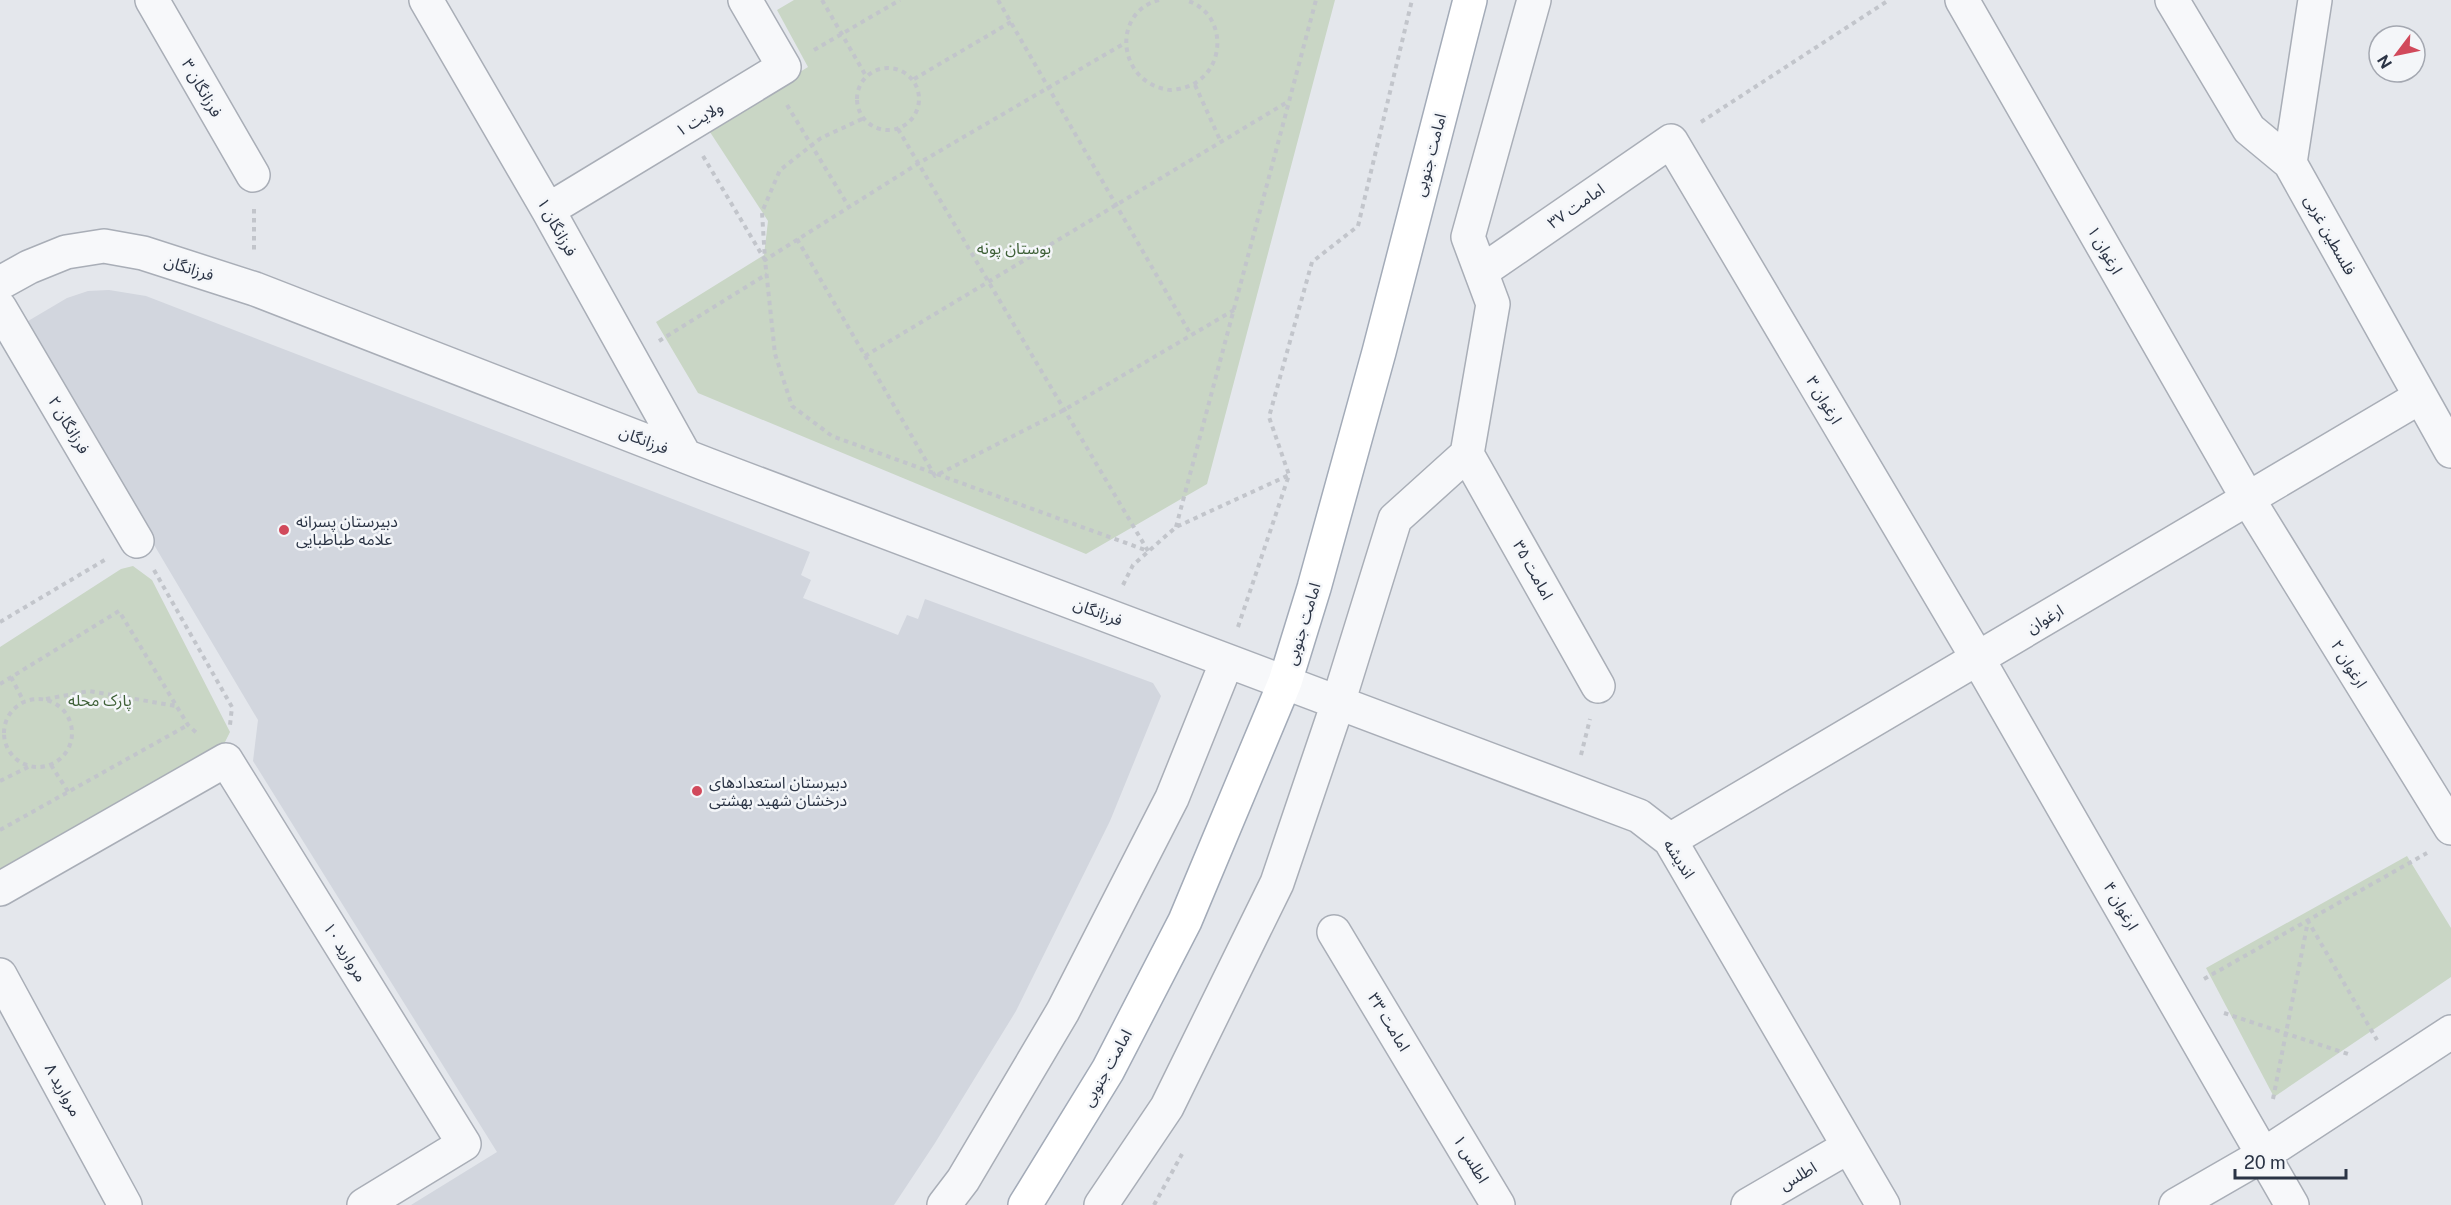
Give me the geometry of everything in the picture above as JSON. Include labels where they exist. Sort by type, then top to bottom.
[{"type":"main road","name":"امامت جنوبی","points":[[1025,1205],[1108,1070],[1185,921],[1285,682],[1314,588],[1376,363],[1470,0]]},
{"type":"street","name":"فرزانگان ۳","points":[[152,0],[254,175]]},
{"type":"street","name":"فرزانگان ۱","points":[[426,0],[548,210],[685,456]]},
{"type":"street","points":[[746,0],[777,71]]},
{"type":"street","points":[[1101,1205],[1167,1107],[1277,883],[1338,703],[1395,519],[1467,453],[1493,304],[1468,237],[1534,0]]},
{"type":"street","name":"ارغوان ۱","points":[[1962,0],[2248,499]]},
{"type":"street","points":[[2172,0],[2249,129],[2290,163]]},
{"type":"street","points":[[2290,163],[2316,0]]},
{"type":"street","name":"ولایت ۱","points":[[548,210],[777,71]]},
{"type":"street","name":"امامت ۳۷","points":[[1481,272],[1671,141]]},
{"type":"street","name":"ارغوان ۳","points":[[1671,141],[1978,658]]},
{"type":"street","name":"فلسطین غربی","points":[[2290,163],[2451,451]]},
{"type":"street","name":"فرزانگان","points":[[0,283],[29,267],[66,252],[104,246],[143,253],[255,289],[685,456],[1285,682]]},
{"type":"street","name":"فرزانگان ۲","points":[[0,308],[137,541]]},
{"type":"street","name":"ارغوان","points":[[1670,840],[2420,397]]},
{"type":"street","name":"امامت ۳۵","points":[[1467,453],[1598,686]]},
{"type":"street","name":"ارغوان ۲","points":[[2248,499],[2441,839]]},
{"type":"street","name":"ارغوان ۴","points":[[1978,658],[2292,1205]]},
{"type":"street","points":[[944,1205],[963,1180],[1063,1011],[1172,798],[1227,661]]},
{"type":"street","name":"اندیشه","points":[[1285,682],[1639,816],[1670,840],[1883,1205]]},
{"type":"street","points":[[0,889],[226,760]]},
{"type":"street","name":"مروارید ۱۰","points":[[226,760],[464,1144],[364,1205]]},
{"type":"street","name":"امامت ۳۳","points":[[1334,932],[1444,1113]]},
{"type":"street","name":"مروارید ۸","points":[[0,975],[125,1205]]},
{"type":"street","points":[[2176,1205],[2263,1155],[2451,1032]]},
{"type":"street","name":"اطلس ۱","points":[[1444,1113],[1498,1205]]},
{"type":"street","name":"اطلس","points":[[1749,1205],[1848,1147]]},
{"type":"path","points":[[822,0],[866,76]]},
{"type":"path","points":[[849,207],[811,145],[777,71],[900,0]]},
{"type":"path","points":[[998,0],[1191,335]]},
{"type":"path","points":[[1159,0],[1148,1],[1132,20],[1125,43],[1131,67],[1148,84],[1172,90],[1195,85],[1212,67],[1219,44],[1212,21],[1196,3],[1185,0]]},
{"type":"path","points":[[1176,527],[1316,0]]},
{"type":"path","points":[[1227,661],[1289,475],[1269,417],[1312,262],[1358,226],[1412,0]]},
{"type":"path","points":[[1671,141],[1889,0]]},
{"type":"path","points":[[914,79],[1011,22]]},
{"type":"path","points":[[765,261],[919,163],[1125,43]]},
{"type":"path","points":[[877,68],[897,68],[914,79],[920,98],[914,117],[898,129],[878,130],[862,118],[855,99],[861,80],[866,76],[877,68]]},
{"type":"path","points":[[1195,85],[1221,142]]},
{"type":"path","points":[[865,356],[1289,100]]},
{"type":"path","points":[[862,118],[821,138],[780,170],[762,212],[775,354],[792,406],[832,436],[935,476],[1148,551]]},
{"type":"path","points":[[686,127],[765,261]]},
{"type":"path","points":[[898,129],[1148,551]]},
{"type":"path","points":[[254,175],[255,289]]},
{"type":"path","points":[[797,239],[935,476]]},
{"type":"path","points":[[631,359],[767,274]]},
{"type":"path","points":[[935,476],[1064,410],[1234,310]]},
{"type":"path","points":[[1107,615],[1133,565],[1176,527],[1289,475]]},
{"type":"path","points":[[0,622],[137,541],[232,707],[226,760]]},
{"type":"path","points":[[0,684],[119,611],[188,725],[226,760]]},
{"type":"path","points":[[11,677],[24,702]]},
{"type":"path","points":[[1572,791],[1598,686]]},
{"type":"path","points":[[45,699],[55,703],[63,710],[72,730],[71,741],[67,750],[51,765],[30,766],[20,763],[12,755],[3,736],[8,715],[24,702],[89,691],[176,706]]},
{"type":"path","points":[[0,830],[188,725]]},
{"type":"path","points":[[51,765],[69,793]]},
{"type":"path","points":[[0,781],[30,766]]},
{"type":"path","points":[[2174,996],[2308,921],[2441,839]]},
{"type":"path","points":[[2273,1100],[2308,921]]},
{"type":"path","points":[[2308,921],[2395,1069]]},
{"type":"path","points":[[2174,996],[2395,1069]]},
{"type":"shaded area","name":"دبیرستان استعدادهای درخشان شهید بهشتی","points":[[109,290],[146,296],[810,552],[801,575],[811,580],[803,598],[898,635],[907,615],[918,619],[925,599],[1153,683],[1161,696],[1110,821],[1016,1011],[894,1205],[411,1205],[497,1152],[253,761],[258,720],[23,324],[67,298],[88,291]]},
{"type":"green space","name":"بوستان پونه","points":[[794,0],[1335,0],[1207,484],[1086,554],[698,393],[656,322],[764,255],[768,221],[708,129],[808,67],[777,10]]},
{"type":"green space","name":"پارک محله","points":[[133,566],[152,580],[230,732],[224,744],[0,871],[0,647],[121,569]]},
{"type":"green space","points":[[2407,856],[2451,928],[2451,977],[2274,1097],[2206,968]]},
{"type":"place","name":"دبیرستان پسرانه علامه طباطبایی","points":[[284,530]]},
{"type":"place","name":"دبیرستان استعدادهای درخشان شهید بهشتی","points":[[697,791]]}]
